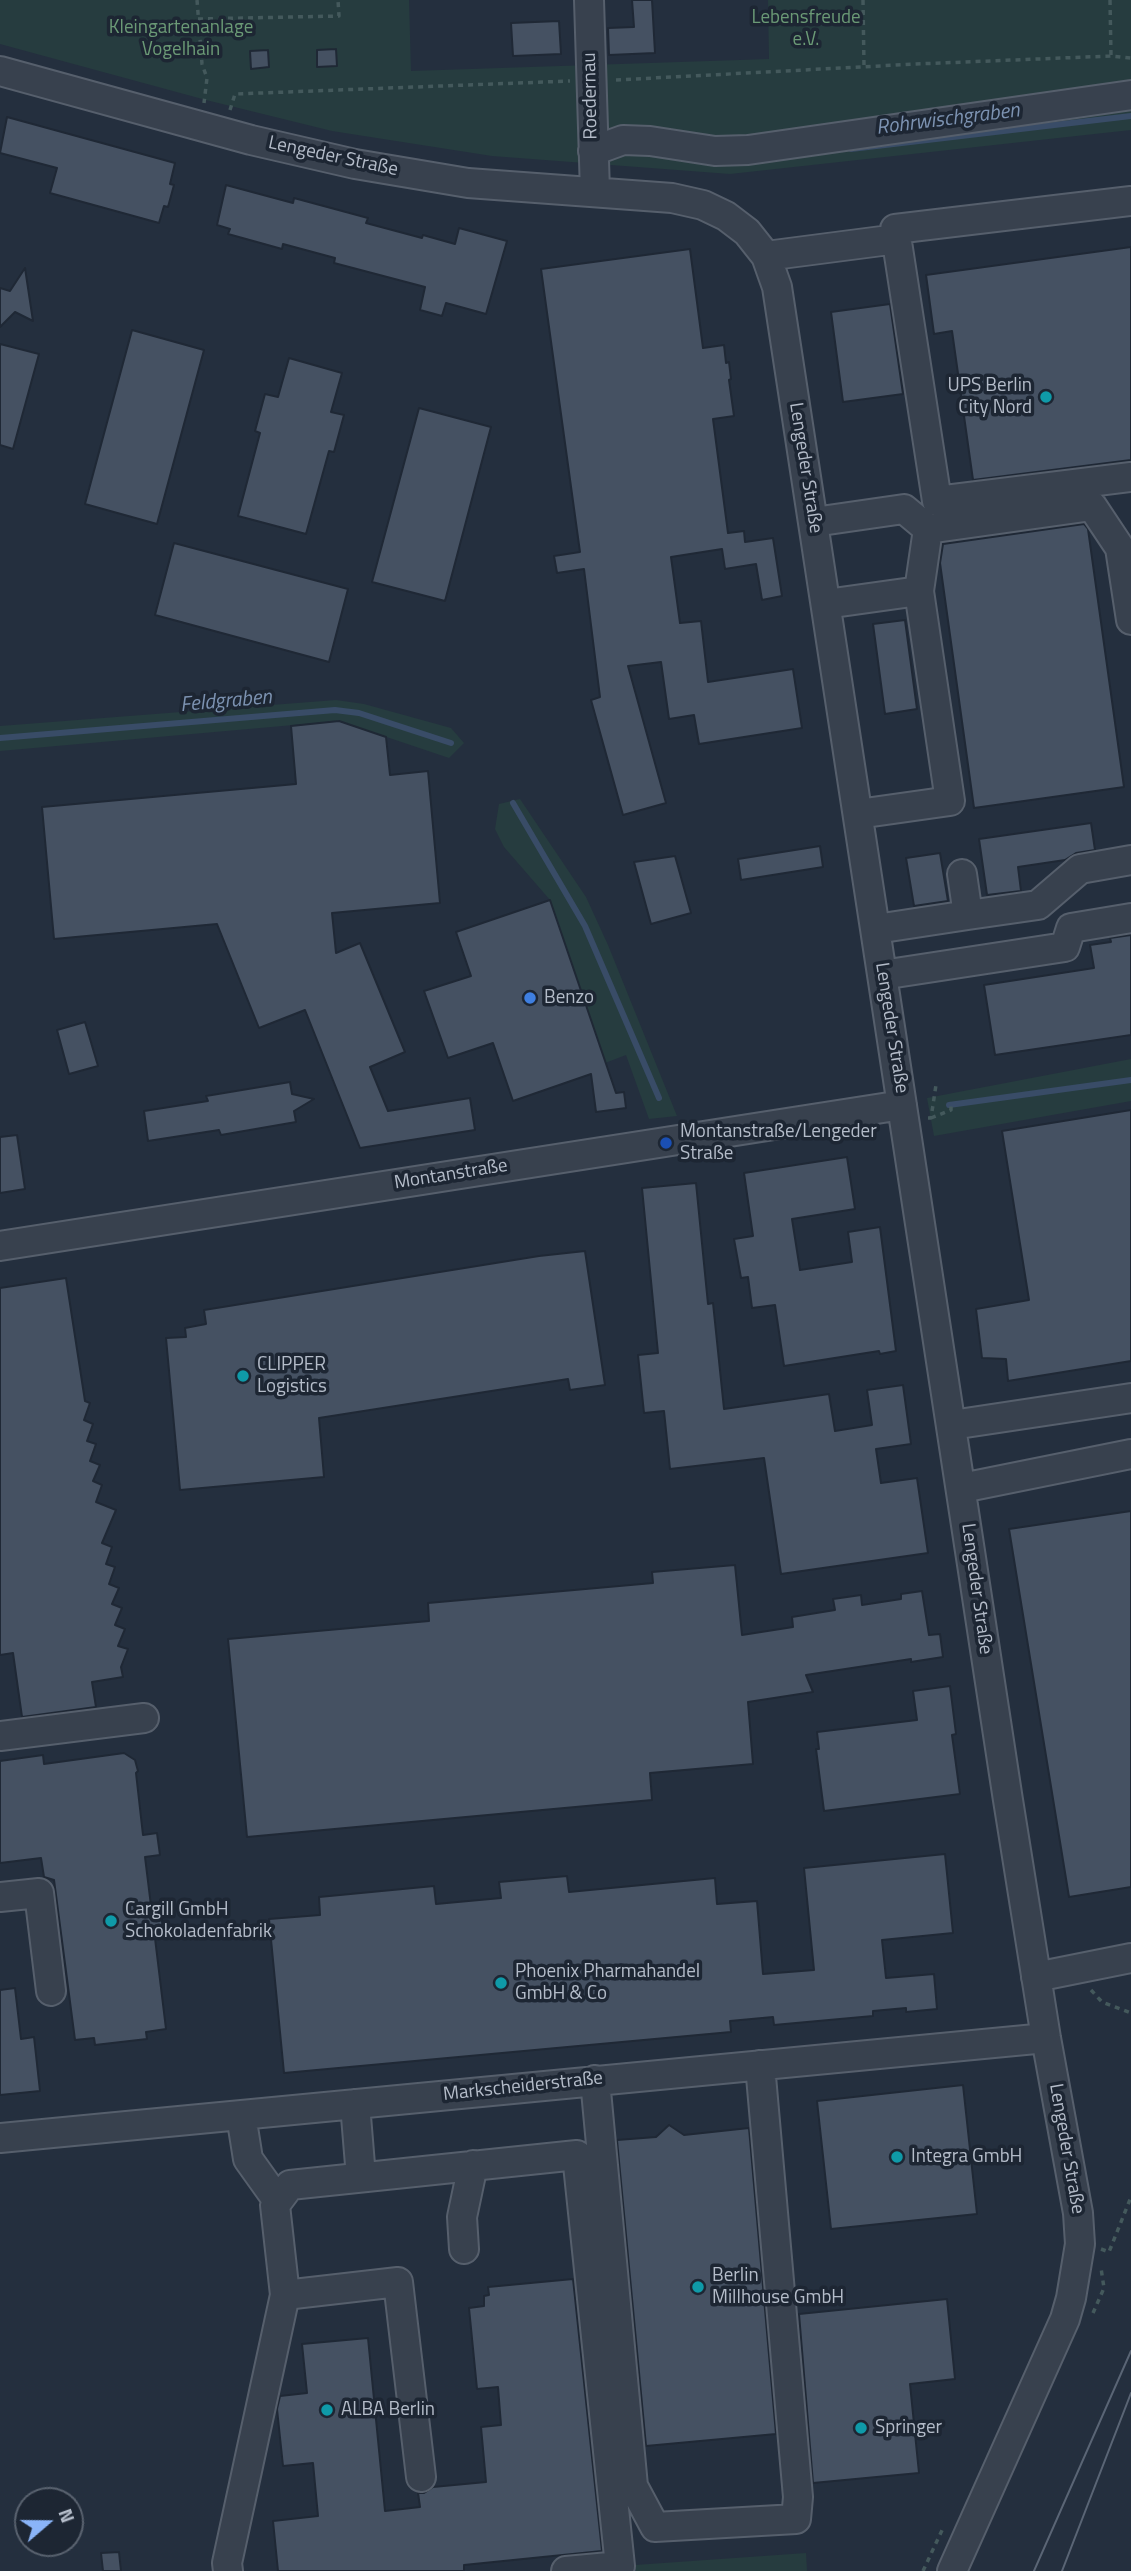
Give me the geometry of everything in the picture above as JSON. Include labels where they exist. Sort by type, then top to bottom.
[{"type":"street","name":"Roedernau","points":[[589,0],[595,192]]},
{"type":"street","name":"Lengeder Straße","points":[[0,71],[251,140],[355,164],[468,183],[672,198],[703,205],[726,216],[747,232],[766,256],[777,287],[882,975],[920,1114],[952,1425],[1036,1977],[1078,2213],[1080,2244],[1071,2298],[1052,2353],[952,2571]]},
{"type":"street","points":[[593,151],[623,140],[650,141],[715,151],[747,150],[1131,96]]},
{"type":"street","points":[[1131,201],[895,229],[936,501],[1131,477]]},
{"type":"street","points":[[766,256],[897,239]]},
{"type":"street","points":[[814,522],[904,509],[928,529],[1092,506],[1121,548],[1131,620]]},
{"type":"street","points":[[858,814],[950,801],[919,590],[928,529]]},
{"type":"street","points":[[826,604],[919,590]]},
{"type":"street","points":[[876,929],[1038,905],[1080,869],[1131,860]]},
{"type":"street","points":[[962,874],[968,915]]},
{"type":"street","points":[[882,975],[1065,947],[1071,928],[1131,918]]},
{"type":"street","name":"Montanstraße","points":[[0,1246],[920,1114]]},
{"type":"street","points":[[952,1425],[1131,1398]]},
{"type":"street","points":[[962,1488],[1131,1454]]},
{"type":"street","points":[[0,1736],[144,1718]]},
{"type":"street","points":[[0,1897],[39,1893],[51,1992]]},
{"type":"street","points":[[1036,1977],[1131,1958]]},
{"type":"street","name":"Markscheiderstraße","points":[[0,2138],[1046,2038]]},
{"type":"street","points":[[595,2080],[633,2486],[655,2527],[796,2519],[798,2497],[760,2065]]},
{"type":"street","points":[[355,2104],[362,2177]]},
{"type":"street","points":[[241,2115],[247,2159],[278,2201]]},
{"type":"street","points":[[228,2571],[226,2563],[285,2295],[275,2205],[290,2185],[577,2155],[620,2566],[566,2571]]},
{"type":"street","points":[[464,2249],[462,2217],[473,2165]]},
{"type":"street","points":[[285,2295],[398,2282],[421,2477]]},
{"type":"path","points":[[197,0],[202,64],[207,78],[204,103]]},
{"type":"path","points":[[198,19],[339,16],[338,0]]},
{"type":"path","points":[[863,0],[864,66]]},
{"type":"path","points":[[1110,0],[1111,56]]},
{"type":"path","points":[[230,110],[235,94],[591,81],[1111,56],[1131,58]]},
{"type":"path","points":[[920,1114],[936,1085]]},
{"type":"path","points":[[920,1114],[951,1110],[951,1106]]},
{"type":"path","points":[[1089,1989],[1102,2002],[1131,2012]]},
{"type":"path","points":[[1099,2248],[1109,2252],[1131,2197]]},
{"type":"green space","points":[[0,0],[409,0],[411,71],[769,59],[768,0],[1131,0],[1131,130],[730,174],[492,156],[332,131],[0,44]]},
{"type":"green space","points":[[336,700],[364,704],[451,728],[464,743],[449,758],[339,721],[0,751],[0,726]]},
{"type":"green space","points":[[520,799],[586,897],[677,1116],[649,1119],[626,1055],[605,1063],[550,900],[504,847],[495,829],[499,804]]},
{"type":"green space","points":[[1131,1059],[1131,1101],[934,1136],[927,1098]]},
{"type":"green space","points":[[806,2553],[807,2571],[636,2571],[635,2565]]},
{"type":"building","points":[[632,0],[652,0],[655,53],[609,55],[608,28],[634,27]]},
{"type":"building","points":[[559,21],[561,54],[513,56],[511,23]]},
{"type":"building","points":[[336,49],[337,66],[317,67],[317,50]]},
{"type":"building","points":[[268,50],[269,67],[251,69],[250,51]]},
{"type":"building","points":[[7,117],[175,163],[170,184],[174,185],[168,207],[164,206],[159,223],[50,193],[57,168],[0,153]]},
{"type":"building","points":[[226,185],[293,203],[294,198],[368,218],[366,223],[422,238],[423,235],[455,244],[459,228],[507,241],[486,314],[446,303],[442,316],[420,310],[425,287],[334,263],[335,258],[283,244],[282,249],[228,234],[230,229],[217,225]]},
{"type":"building","name":"UPS Berlin City Nord","points":[[1131,247],[1131,460],[973,480],[952,331],[934,334],[926,275]]},
{"type":"building","points":[[690,249],[703,348],[724,345],[726,363],[729,362],[734,416],[713,419],[728,533],[744,531],[745,542],[773,538],[782,596],[762,600],[756,564],[725,569],[722,549],[671,557],[680,623],[701,621],[708,682],[793,669],[802,728],[699,744],[694,715],[669,719],[661,662],[628,666],[666,803],[623,815],[591,700],[600,697],[584,569],[557,573],[554,556],[580,552],[541,269]]},
{"type":"building","points":[[25,268],[33,321],[15,312],[0,327],[0,288],[10,291]]},
{"type":"building","points":[[890,304],[903,394],[843,402],[831,312]]},
{"type":"building","points":[[132,330],[204,350],[157,524],[85,504]]},
{"type":"building","points":[[0,344],[39,354],[13,449],[0,445]]},
{"type":"building","points":[[289,358],[342,373],[331,412],[344,415],[334,452],[329,451],[306,534],[238,516],[260,433],[255,431],[265,394],[278,397]]},
{"type":"building","points":[[419,408],[491,427],[445,601],[372,582]]},
{"type":"building","points":[[1084,524],[1088,529],[1124,787],[974,808],[940,563],[943,544]]},
{"type":"building","points":[[174,543],[348,589],[329,662],[155,615]]},
{"type":"building","points":[[905,620],[917,709],[885,714],[873,624]]},
{"type":"building","points":[[339,721],[386,737],[390,775],[428,771],[440,903],[332,913],[336,953],[360,943],[405,1052],[370,1067],[388,1111],[470,1098],[475,1130],[360,1148],[305,1010],[259,1028],[217,924],[54,939],[42,807],[296,784],[291,726]]},
{"type":"building","points":[[1091,823],[1095,850],[1076,853],[1065,860],[1018,867],[1021,891],[987,895],[979,839]]},
{"type":"building","points":[[820,846],[823,867],[741,880],[738,859]]},
{"type":"building","points":[[940,853],[948,901],[914,906],[906,858]]},
{"type":"building","points":[[675,856],[691,913],[651,924],[634,862]]},
{"type":"building","name":"Benzo","points":[[550,900],[616,1093],[624,1092],[626,1108],[596,1112],[591,1074],[513,1101],[493,1043],[448,1058],[424,991],[471,976],[456,932]]},
{"type":"building","points":[[1131,935],[1131,1035],[995,1055],[984,985],[1094,968],[1090,945]]},
{"type":"building","points":[[85,1022],[98,1066],[69,1074],[57,1030]]},
{"type":"building","points":[[290,1082],[292,1094],[314,1099],[294,1111],[296,1122],[221,1135],[219,1130],[148,1141],[144,1111],[208,1101],[206,1096]]},
{"type":"building","points":[[1131,1110],[1131,1361],[1008,1381],[1006,1359],[982,1358],[976,1309],[1029,1300],[1002,1131]]},
{"type":"building","points":[[17,1135],[25,1189],[0,1193],[0,1137]]},
{"type":"building","points":[[847,1157],[855,1209],[792,1219],[800,1270],[852,1262],[848,1232],[880,1227],[896,1351],[880,1354],[879,1351],[784,1366],[775,1305],[752,1308],[748,1277],[741,1278],[734,1239],[753,1236],[744,1173]]},
{"type":"building","points":[[696,1183],[708,1304],[713,1303],[724,1409],[829,1394],[835,1431],[872,1425],[867,1390],[903,1385],[911,1444],[876,1449],[881,1483],[917,1478],[928,1553],[781,1574],[764,1458],[670,1469],[664,1411],[644,1413],[638,1355],[658,1353],[642,1188]]},
{"type":"building","points":[[585,1251],[605,1385],[570,1390],[568,1379],[319,1418],[324,1477],[180,1490],[166,1338],[186,1337],[185,1328],[206,1324],[204,1310]]},
{"type":"building","points":[[66,1278],[85,1401],[90,1403],[84,1420],[93,1424],[87,1441],[96,1444],[90,1461],[100,1465],[93,1481],[102,1485],[96,1502],[116,1510],[102,1543],[112,1547],[106,1564],[115,1567],[109,1584],[119,1588],[112,1604],[122,1608],[115,1625],[125,1629],[118,1646],[128,1649],[121,1667],[123,1677],[92,1682],[96,1707],[22,1717],[13,1653],[0,1655],[0,1288]]},
{"type":"building","points":[[1131,1511],[1131,1887],[1069,1897],[1009,1529]]},
{"type":"building","points":[[735,1565],[742,1635],[793,1627],[792,1617],[835,1610],[833,1599],[861,1595],[862,1605],[901,1599],[901,1594],[922,1591],[929,1635],[940,1634],[943,1657],[911,1662],[911,1659],[806,1675],[813,1692],[748,1702],[753,1764],[650,1773],[652,1800],[247,1837],[228,1639],[429,1621],[428,1603],[653,1583],[652,1572]]},
{"type":"building","points":[[950,1686],[956,1734],[952,1735],[960,1794],[824,1811],[816,1749],[819,1749],[817,1732],[917,1720],[913,1691]]},
{"type":"building","name":"Cargill GmbH Schokoladenfabrik","points":[[124,1753],[135,1760],[138,1771],[136,1773],[143,1835],[157,1833],[160,1855],[145,1857],[152,1914],[161,1913],[163,1929],[154,1930],[166,2029],[146,2032],[147,2039],[95,2045],[94,2038],[75,2040],[54,1880],[44,1877],[41,1858],[0,1863],[0,1761],[43,1755],[44,1764]]},
{"type":"building","name":"Phoenix Pharmahandel GmbH & Co","points":[[945,1854],[953,1933],[882,1940],[886,1978],[934,1974],[937,2009],[873,2011],[873,2016],[774,2025],[773,2017],[730,2021],[731,2032],[284,2073],[269,1919],[320,1915],[319,1897],[434,1886],[436,1904],[501,1898],[499,1882],[567,1876],[569,1892],[715,1878],[717,1904],[757,1901],[763,1974],[814,1970],[804,1868]]},
{"type":"building","points":[[15,1988],[21,2039],[34,2037],[40,2091],[0,2095],[0,1990]]},
{"type":"building","name":"Integra GmbH","points":[[963,2085],[977,2214],[831,2229],[817,2101]]},
{"type":"building","name":"Berlin Millhouse GmbH","points":[[669,2125],[684,2135],[749,2128],[776,2434],[646,2446],[617,2140],[656,2137]]},
{"type":"building","name":"ALBA Berlin","points":[[573,2279],[602,2551],[464,2565],[464,2571],[278,2571],[273,2521],[318,2516],[313,2463],[283,2466],[277,2409],[280,2396],[307,2393],[302,2344],[368,2338],[385,2511],[420,2507],[418,2493],[424,2493],[433,2487],[486,2482],[481,2427],[501,2425],[498,2387],[477,2389],[469,2308],[484,2306],[484,2296],[489,2295],[488,2287]]},
{"type":"building","name":"Springer","points":[[947,2299],[955,2379],[910,2384],[919,2473],[813,2483],[799,2314]]},
{"type":"building","points":[[119,2552],[121,2571],[103,2571],[101,2553]]},
{"type":"waterway","name":"Rohrwischgraben","points":[[851,149],[1131,116]]},
{"type":"waterway","name":"Feldgraben","points":[[0,738],[335,710],[359,713],[451,743]]},
{"type":"waterway","name":"Feldgraben","points":[[513,803],[585,926],[659,1098]]},
{"type":"waterway","points":[[949,1105],[1131,1080]]},
{"type":"tram line","points":[[1034,2571],[1131,2351]]},
{"type":"tram line","points":[[1062,2571],[1131,2393]]},
{"type":"place","name":"UPS Berlin City Nord","points":[[1046,397]]},
{"type":"place","name":"Benzo","points":[[530,998]]},
{"type":"place","name":"Montanstraße/Lengeder Straße","points":[[666,1143]]},
{"type":"place","name":"CLIPPER Logistics","points":[[243,1376]]},
{"type":"place","name":"Cargill GmbH Schokoladenfabrik","points":[[111,1921]]},
{"type":"place","name":"Phoenix Pharmahandel GmbH & Co","points":[[501,1983]]},
{"type":"place","name":"Integra GmbH","points":[[897,2157]]},
{"type":"place","name":"Berlin Millhouse GmbH","points":[[698,2287]]},
{"type":"place","name":"ALBA Berlin","points":[[327,2410]]},
{"type":"place","name":"Springer","points":[[861,2428]]},
{"type":"park label","name":"Lebensfreude e.V.","points":[[806,29]]},
{"type":"park label","name":"Kleingartenanlage Vogelhain","points":[[181,39]]}]
